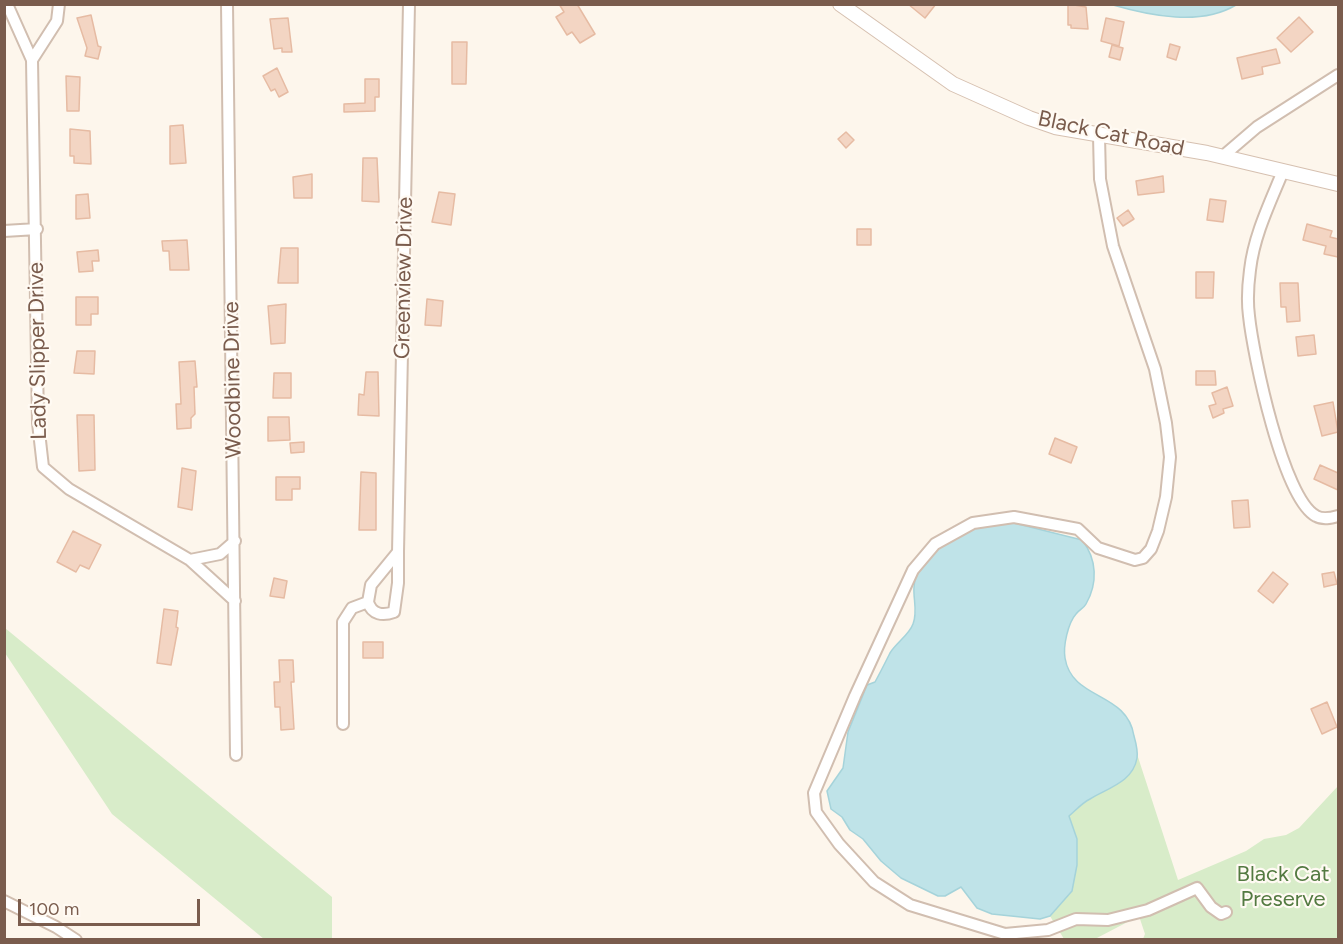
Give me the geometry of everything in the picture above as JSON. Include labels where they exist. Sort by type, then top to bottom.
[{"type":"street","points":[[7,4],[32,60]]},
{"type":"street","points":[[32,60],[57,21],[59,4]]},
{"type":"street","name":"Woodbine Drive","points":[[227,4],[236,755]]},
{"type":"street","name":"Greenview Drive","points":[[368,602],[373,612],[379,614],[394,612],[399,583],[410,4]]},
{"type":"street","name":"Black Cat Road","points":[[840,4],[953,84],[982,99],[1055,127],[1222,157],[1338,184]]},
{"type":"street","name":"Lady Slipper Drive","points":[[32,60],[38,423],[43,467],[69,489],[190,560],[235,601]]},
{"type":"street","points":[[1222,157],[1257,127],[1338,75]]},
{"type":"street","points":[[1099,136],[1100,179],[1113,246],[1155,369],[1166,423],[1170,457],[1166,497],[1158,531],[1143,558],[1136,560],[1098,548],[1078,529],[1014,517],[973,523],[935,544],[913,570],[855,696],[814,793],[816,812],[839,844],[874,882],[910,905],[1005,934],[1048,930],[1076,919],[1108,920],[1148,910],[1197,888],[1211,907],[1221,914],[1226,912]]},
{"type":"street","points":[[1283,171],[1255,243],[1250,270],[1249,317],[1270,420],[1297,492],[1314,515],[1323,519],[1338,516]]},
{"type":"street","points":[[4,231],[36,229]]},
{"type":"street","points":[[190,560],[220,554],[235,541]]},
{"type":"street","points":[[343,724],[344,622],[352,609],[368,602],[371,585],[398,552]]},
{"type":"street","points":[[4,901],[76,939]]},
{"type":"green space","points":[[5,628],[332,897],[332,939],[264,939],[112,814],[5,653]]},
{"type":"green space","name":"Black Cat Preserve","points":[[1137,754],[1178,880],[1246,851],[1264,839],[1286,835],[1299,828],[1338,786],[1338,939],[1143,939],[1145,934],[1139,916],[1095,939],[1064,939],[1050,916],[1072,891],[1077,839],[1069,816],[1087,800],[1125,777],[1131,771]]},
{"type":"water","points":[[1113,5],[1236,5],[1207,15],[1176,17],[1143,13]]},
{"type":"water","points":[[1010,522],[1082,540],[1087,547],[1093,563],[1093,588],[1085,605],[1076,614],[1068,629],[1065,658],[1070,672],[1078,682],[1111,703],[1129,721],[1137,753],[1135,766],[1125,779],[1087,801],[1069,816],[1077,839],[1077,865],[1072,891],[1050,916],[1040,919],[992,914],[977,908],[961,887],[945,896],[938,896],[901,878],[881,861],[863,839],[850,830],[842,817],[831,809],[827,791],[843,768],[848,732],[867,685],[875,682],[890,653],[909,632],[913,624],[914,587],[917,571],[925,558],[949,538],[980,527]]},
{"type":"building","points":[[559,4],[577,4],[595,34],[580,43],[572,32],[567,35],[556,17],[564,12]]},
{"type":"building","points":[[908,4],[936,4],[925,18]]},
{"type":"building","points":[[1068,4],[1086,7],[1088,29],[1071,28],[1071,25],[1068,25]]},
{"type":"building","points":[[91,15],[98,46],[101,47],[98,59],[85,56],[87,48],[77,18]]},
{"type":"building","points":[[1299,17],[1313,32],[1291,52],[1277,38]]},
{"type":"building","points":[[288,18],[292,52],[282,52],[282,48],[274,49],[270,19]]},
{"type":"building","points":[[1106,18],[1124,22],[1119,46],[1101,41]]},
{"type":"building","points":[[452,42],[467,42],[466,84],[452,84]]},
{"type":"building","points":[[1170,44],[1180,47],[1176,60],[1167,57]]},
{"type":"building","points":[[1112,45],[1123,48],[1120,60],[1109,57]]},
{"type":"building","points":[[1276,49],[1280,63],[1262,67],[1263,74],[1242,79],[1237,58]]},
{"type":"building","points":[[277,68],[288,92],[279,97],[275,89],[271,91],[263,76]]},
{"type":"building","points":[[66,76],[80,77],[79,111],[67,111]]},
{"type":"building","points":[[365,79],[379,79],[379,97],[375,97],[375,111],[344,112],[344,104],[365,103]]},
{"type":"building","points":[[183,125],[186,163],[170,164],[170,126]]},
{"type":"building","points":[[70,129],[90,131],[91,164],[74,163],[74,156],[70,156]]},
{"type":"building","points":[[846,132],[854,140],[846,148],[838,139]]},
{"type":"building","points":[[363,158],[377,158],[379,202],[362,201]]},
{"type":"building","points":[[312,174],[312,198],[294,198],[293,177]]},
{"type":"building","points":[[1163,176],[1164,192],[1138,195],[1136,181]]},
{"type":"building","points":[[439,192],[455,194],[451,225],[432,222]]},
{"type":"building","points":[[88,194],[90,218],[76,219],[76,195]]},
{"type":"building","points":[[1210,199],[1226,201],[1223,222],[1207,220]]},
{"type":"building","points":[[1128,210],[1134,219],[1123,226],[1117,218]]},
{"type":"building","points":[[1307,224],[1332,231],[1330,237],[1338,239],[1338,257],[1324,254],[1326,246],[1303,240]]},
{"type":"building","points":[[857,229],[871,229],[871,245],[857,245]]},
{"type":"building","points":[[187,240],[189,270],[170,270],[169,251],[163,251],[162,241]]},
{"type":"building","points":[[281,248],[298,248],[298,283],[278,283]]},
{"type":"building","points":[[98,250],[99,261],[92,261],[93,271],[79,272],[77,252]]},
{"type":"building","points":[[1196,272],[1214,272],[1213,298],[1196,298]]},
{"type":"building","points":[[1280,283],[1298,283],[1300,321],[1287,322],[1286,307],[1281,307]]},
{"type":"building","points":[[76,297],[98,297],[98,314],[91,314],[91,325],[76,325]]},
{"type":"building","points":[[427,299],[443,301],[441,326],[425,325]]},
{"type":"building","points":[[286,304],[285,343],[271,344],[268,306]]},
{"type":"building","points":[[1314,335],[1316,354],[1298,356],[1296,337]]},
{"type":"building","points":[[77,351],[95,351],[94,374],[74,373]]},
{"type":"building","points":[[195,361],[197,387],[194,387],[195,414],[191,418],[191,428],[177,429],[176,404],[181,404],[179,362]]},
{"type":"building","points":[[1196,371],[1215,371],[1216,385],[1196,385]]},
{"type":"building","points":[[366,372],[378,372],[379,416],[358,415],[359,394],[364,395]]},
{"type":"building","points":[[274,373],[291,373],[291,398],[273,398]]},
{"type":"building","points":[[1227,387],[1233,406],[1223,409],[1224,413],[1213,418],[1209,406],[1216,404],[1212,393]]},
{"type":"building","points":[[1333,402],[1338,432],[1322,436],[1314,406]]},
{"type":"building","points":[[77,415],[94,415],[95,470],[79,471]]},
{"type":"building","points":[[268,417],[289,417],[290,440],[268,441]]},
{"type":"building","points":[[1055,438],[1077,447],[1071,463],[1049,454]]},
{"type":"building","points":[[304,442],[304,452],[291,453],[290,443]]},
{"type":"building","points":[[1320,465],[1338,473],[1338,490],[1314,479]]},
{"type":"building","points":[[182,468],[196,471],[192,510],[178,507]]},
{"type":"building","points":[[361,472],[376,473],[376,530],[359,530]]},
{"type":"building","points":[[276,477],[300,477],[300,489],[292,489],[292,500],[276,500]]},
{"type":"building","points":[[1248,500],[1250,527],[1234,528],[1232,501]]},
{"type":"building","points":[[73,531],[101,545],[89,569],[80,565],[76,572],[57,562]]},
{"type":"building","points":[[1273,572],[1288,584],[1273,603],[1258,591]]},
{"type":"building","points":[[1334,572],[1337,584],[1324,587],[1322,574]]},
{"type":"building","points":[[274,578],[287,581],[284,598],[270,596]]},
{"type":"building","points":[[164,609],[178,611],[176,627],[178,628],[171,665],[157,663]]},
{"type":"building","points":[[363,642],[383,642],[383,658],[363,658]]},
{"type":"building","points":[[279,660],[293,660],[294,682],[291,682],[294,729],[281,730],[280,707],[275,707],[274,682],[280,682]]},
{"type":"building","points":[[1327,702],[1337,727],[1322,734],[1311,709]]}]
